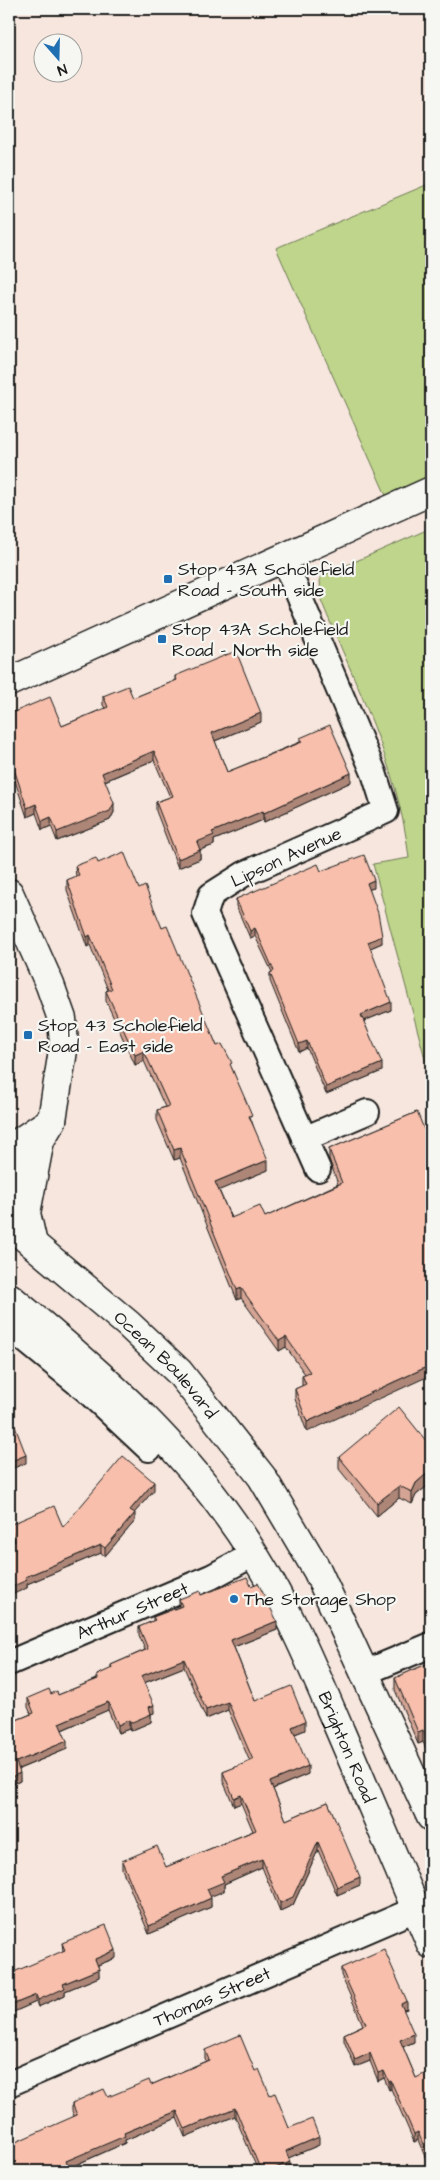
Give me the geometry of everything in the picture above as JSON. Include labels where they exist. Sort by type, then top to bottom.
[{"type":"main road","points":[[9,682],[431,491]]},
{"type":"main road","points":[[9,893],[50,985],[62,1019],[64,1044],[26,1213],[33,1244]]},
{"type":"main road","points":[[9,1149],[46,1130]]},
{"type":"main road","points":[[9,1185],[46,1130]]},
{"type":"main road","name":"Ocean Boulevard","points":[[9,1224],[128,1324],[179,1372],[262,1477],[296,1530],[318,1570],[364,1673]]},
{"type":"main road","points":[[9,1297],[86,1360],[133,1404],[180,1457],[254,1554]]},
{"type":"main road","name":"Brighton Road","points":[[254,1554],[276,1590],[306,1653],[431,1944]]},
{"type":"main road","points":[[364,1673],[431,1817]]},
{"type":"street","name":"Lipson Avenue","points":[[284,558],[374,773],[386,811],[244,874],[211,895],[205,914],[318,1169]]},
{"type":"street","points":[[304,1139],[368,1112]]},
{"type":"street","points":[[9,1327],[86,1390],[149,1449]]},
{"type":"street","name":"Arthur Street","points":[[9,1663],[211,1577],[254,1554]]},
{"type":"street","points":[[364,1673],[431,1645]]},
{"type":"street","name":"Thomas Street","points":[[9,2084],[416,1909]]},
{"type":"green space","points":[[431,183],[431,481],[388,500],[276,248]]},
{"type":"green space","points":[[431,528],[431,1081],[373,864],[409,858],[404,824],[396,791],[374,726],[321,600],[320,577]]},
{"type":"building","points":[[236,651],[261,713],[212,733],[227,772],[302,742],[300,738],[330,725],[351,773],[264,813],[263,811],[212,832],[214,835],[197,842],[200,850],[178,859],[156,802],[173,796],[154,751],[102,773],[114,803],[110,811],[57,832],[51,817],[42,821],[36,804],[27,808],[10,757],[12,756],[9,749],[9,714],[50,697],[62,726],[108,707],[103,696],[128,686],[133,698],[177,680],[175,676]]},
{"type":"building","points":[[124,852],[139,889],[145,886],[162,928],[167,926],[217,1046],[222,1044],[232,1063],[230,1064],[252,1115],[249,1116],[268,1160],[215,1182],[231,1218],[260,1206],[265,1217],[342,1183],[329,1149],[417,1112],[431,1146],[431,1365],[307,1422],[295,1389],[306,1384],[302,1375],[310,1372],[286,1337],[279,1341],[241,1288],[237,1290],[180,1148],[174,1150],[157,1110],[169,1106],[144,1051],[135,1055],[106,991],[112,989],[90,935],[87,937],[67,880],[79,875],[75,866],[96,858],[98,863]]},
{"type":"building","points":[[364,855],[374,880],[367,883],[378,913],[382,936],[368,942],[391,1002],[361,1015],[382,1063],[326,1087],[307,1041],[299,1044],[270,973],[274,971],[255,928],[250,931],[236,899],[318,864],[321,871]]},
{"type":"building","points":[[399,1407],[431,1447],[431,1470],[416,1483],[412,1492],[399,1486],[377,1503],[339,1457]]},
{"type":"building","points":[[9,1411],[26,1455],[9,1462]]},
{"type":"building","points":[[123,1456],[154,1482],[130,1510],[135,1513],[105,1548],[101,1545],[25,1577],[27,1580],[9,1588],[9,1544],[15,1541],[9,1525],[54,1506],[63,1527]]},
{"type":"building","points":[[247,1577],[251,1586],[258,1583],[277,1621],[231,1640],[255,1701],[291,1686],[305,1721],[292,1727],[308,1766],[270,1782],[286,1820],[328,1802],[360,1877],[337,1887],[318,1842],[293,1897],[280,1903],[262,1859],[221,1876],[224,1882],[207,1889],[211,1898],[149,1926],[122,1861],[157,1846],[166,1867],[256,1830],[241,1795],[234,1798],[223,1772],[253,1760],[228,1702],[206,1710],[184,1659],[141,1676],[154,1705],[149,1707],[151,1714],[130,1723],[129,1720],[118,1725],[108,1702],[59,1723],[67,1741],[16,1762],[20,1773],[9,1778],[9,1723],[34,1713],[28,1698],[49,1689],[51,1694],[57,1691],[58,1695],[98,1679],[97,1675],[112,1668],[111,1665],[148,1649],[139,1627],[155,1620],[153,1617],[182,1606],[179,1599],[200,1591],[201,1595]]},
{"type":"building","points":[[431,1662],[431,1747],[423,1730],[418,1732],[395,1678]]},
{"type":"building","points":[[106,1925],[116,1950],[95,1959],[99,1969],[63,1984],[65,1988],[38,2000],[36,1995],[9,2006],[9,1974],[65,1950],[62,1943]]},
{"type":"building","points":[[384,1949],[407,2001],[401,2004],[414,2034],[400,2040],[416,2078],[428,2072],[431,2079],[431,2164],[418,2132],[414,2134],[391,2081],[389,2082],[384,2071],[378,2073],[370,2053],[355,2060],[344,2034],[366,2024],[341,1968]]},
{"type":"building","points":[[240,2035],[255,2071],[259,2069],[270,2095],[275,2093],[289,2128],[312,2119],[319,2137],[286,2151],[290,2162],[268,2171],[261,2171],[235,2108],[185,2129],[177,2111],[124,2133],[125,2136],[66,2161],[70,2171],[9,2171],[9,2145],[77,2115],[72,2103],[104,2089],[108,2097],[149,2080],[151,2085],[209,2060],[205,2050]]},
{"type":"place","name":"Stop 43A Scholefield Road - South side","points":[[168,579]]},
{"type":"place","name":"Stop 43A Scholefield Road - North side","points":[[162,639]]},
{"type":"place","name":"Stop 43 Scholefield Road - East side","points":[[28,1035]]},
{"type":"place","name":"The Storage Shop","points":[[234,1599]]}]
